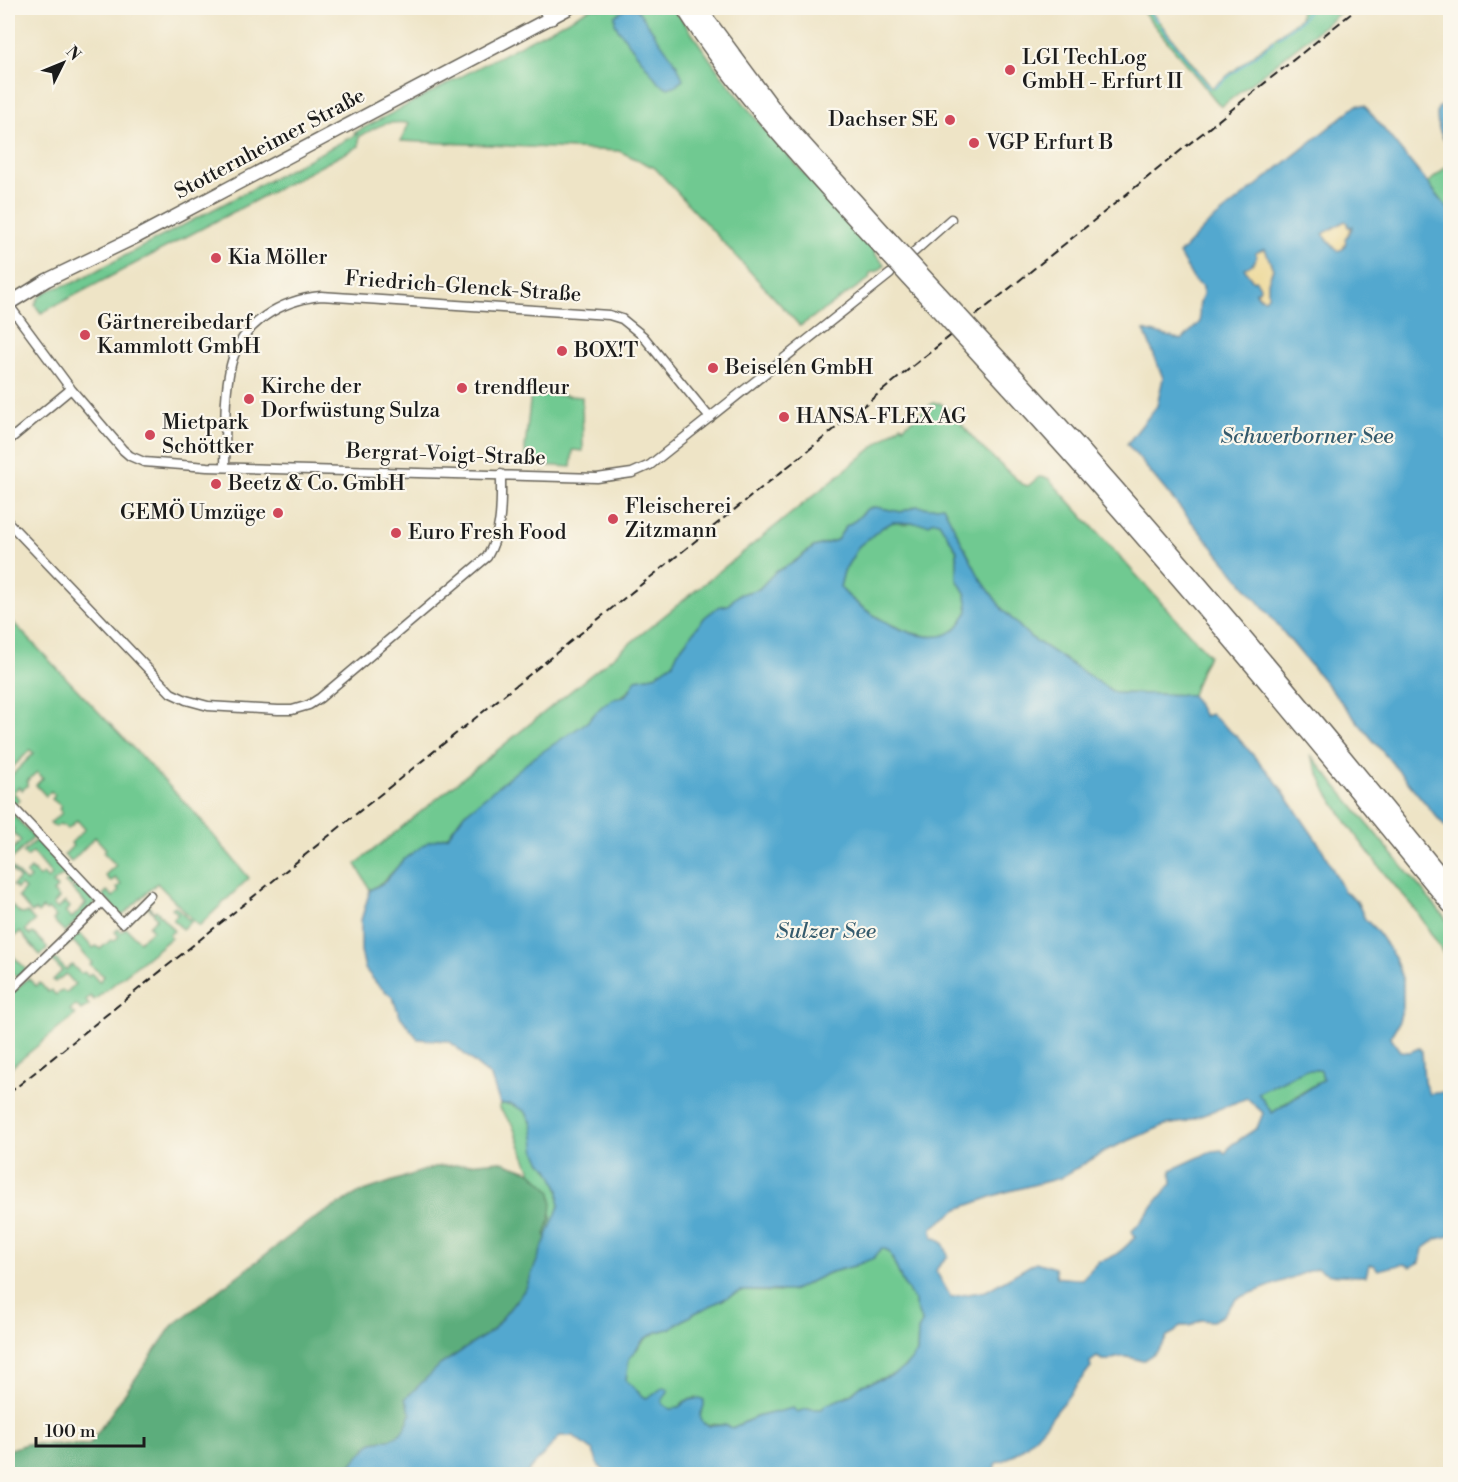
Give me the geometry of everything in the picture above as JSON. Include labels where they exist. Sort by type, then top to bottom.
[{"type":"highway","points":[[684,8],[714,52],[769,124],[884,242],[1014,383],[1100,469],[1235,624],[1450,886]]},
{"type":"highway","points":[[698,8],[779,117],[884,242]]},
{"type":"highway","points":[[1014,383],[1219,624],[1450,905]]},
{"type":"main road","name":"Stotternheimer Straße","points":[[8,304],[47,280],[138,236],[549,12],[569,8]]},
{"type":"street","points":[[914,252],[951,219]]},
{"type":"street","name":"Bergrat-Voigt-Straße","points":[[8,304],[71,390],[117,445],[130,456],[144,462],[162,465],[597,478],[632,473],[656,461],[890,274]]},
{"type":"street","name":"Friedrich-Glenck-Straße","points":[[225,467],[231,364],[241,341],[255,324],[285,304],[303,298],[330,297],[609,315],[622,319],[643,336],[710,418]]},
{"type":"street","points":[[8,441],[71,390]]},
{"type":"street","points":[[8,522],[171,693],[208,706],[292,710],[309,705],[320,698],[487,557],[501,523],[501,474]]},
{"type":"street","points":[[8,802],[122,922],[150,896]]},
{"type":"street","points":[[8,993],[102,902]]},
{"type":"green space","points":[[591,8],[674,8],[717,69],[765,130],[875,251],[874,253],[885,265],[878,271],[870,273],[869,279],[800,326],[655,168],[619,151],[401,141],[409,123],[394,123],[372,129],[359,137],[359,146],[41,313],[35,305],[45,293],[73,283]]},
{"type":"green space","points":[[1140,8],[1148,8],[1212,88],[1300,18],[1301,8],[1346,8],[1221,107]]},
{"type":"green space","points":[[1447,166],[1450,168],[1450,211],[1428,183]]},
{"type":"green space","points":[[531,393],[582,397],[583,451],[573,450],[571,467],[526,464],[525,448]]},
{"type":"green space","points":[[933,403],[940,403],[952,413],[981,447],[1022,484],[1028,486],[1039,477],[1048,478],[1209,655],[1192,695],[1115,693],[1030,637],[1003,610],[980,578],[943,506],[929,508],[917,506],[901,512],[875,507],[867,509],[846,526],[837,540],[813,547],[791,564],[775,572],[759,589],[738,595],[728,605],[718,607],[705,617],[678,652],[673,663],[654,676],[636,679],[625,694],[610,701],[587,722],[464,814],[448,836],[412,854],[384,881],[370,890],[356,864],[901,425],[903,427]]},
{"type":"green space","points":[[939,521],[957,551],[957,579],[966,595],[968,611],[954,630],[942,636],[927,636],[911,632],[876,616],[840,587],[844,571],[859,546],[883,527],[893,522],[904,524]]},
{"type":"green space","points":[[8,617],[193,811],[249,878],[199,926],[193,920],[182,929],[173,919],[178,914],[172,908],[175,906],[189,920],[191,918],[157,883],[122,916],[103,895],[107,891],[113,897],[119,891],[117,888],[121,884],[115,878],[111,882],[105,875],[116,865],[103,852],[106,849],[95,837],[71,862],[64,855],[73,846],[71,843],[85,829],[77,820],[68,829],[64,825],[60,824],[56,827],[50,823],[62,813],[59,809],[61,806],[52,799],[55,795],[51,791],[46,796],[36,785],[43,778],[37,772],[27,781],[27,786],[22,790],[19,787],[13,792],[20,800],[15,804],[8,796],[8,779],[34,753],[30,750],[8,772]]},
{"type":"green space","points":[[1310,754],[1450,924],[1450,964],[1418,913],[1351,829],[1327,792]]},
{"type":"green space","points":[[8,809],[34,837],[8,863],[8,846],[12,850],[21,841],[12,831],[14,829],[12,827],[8,828]]},
{"type":"green space","points":[[36,840],[76,881],[70,887],[65,883],[68,880],[63,875],[53,883],[57,888],[53,892],[59,898],[53,905],[58,909],[65,902],[70,907],[65,912],[72,918],[86,904],[72,889],[78,883],[96,902],[65,932],[53,920],[56,917],[48,909],[46,911],[43,908],[38,913],[35,910],[32,913],[18,897],[25,889],[21,885],[17,889],[13,885],[20,879],[8,867],[10,866],[26,882],[30,878],[26,874],[31,869],[39,877],[43,874],[48,879],[52,875],[33,852],[27,857],[23,853]]},
{"type":"green space","points":[[8,902],[21,914],[28,913],[35,921],[25,930],[30,935],[33,933],[48,948],[40,955],[20,932],[15,936],[8,928]]},
{"type":"green space","points":[[147,905],[154,912],[156,910],[174,931],[169,935],[171,938],[94,1000],[90,996],[86,1001],[89,1005],[81,1010],[76,1005],[70,1010],[75,1015],[8,1070],[8,997],[28,978],[36,986],[40,983],[48,992],[51,990],[56,995],[62,990],[66,993],[75,984],[66,974],[55,982],[53,980],[62,971],[50,958],[53,956],[66,970],[72,965],[81,974],[84,972],[88,976],[91,973],[99,982],[104,976],[90,965],[92,963],[73,941],[66,947],[63,944],[74,933],[77,936],[80,934],[93,948],[96,946],[100,949],[119,936],[115,932],[118,929],[121,932],[126,928],[139,941],[153,930],[149,926],[157,918]]},
{"type":"green space","points":[[8,951],[26,969],[17,978],[8,968]]},
{"type":"green space","points":[[1304,1070],[1321,1070],[1323,1080],[1272,1113],[1257,1093]]},
{"type":"green space","points":[[500,1104],[513,1105],[528,1115],[537,1152],[556,1183],[559,1205],[548,1239],[545,1235],[551,1219],[551,1191],[531,1172],[512,1124],[499,1108]]},
{"type":"green space","points":[[500,1161],[531,1172],[551,1191],[551,1213],[545,1235],[548,1239],[526,1288],[492,1331],[440,1365],[411,1414],[405,1429],[396,1438],[372,1442],[343,1474],[8,1474],[8,1450],[26,1444],[89,1445],[172,1326],[307,1223],[358,1193],[434,1167]]},
{"type":"green space","points":[[882,1248],[889,1251],[903,1283],[916,1302],[915,1305],[923,1323],[918,1331],[917,1353],[897,1373],[860,1386],[822,1410],[806,1409],[797,1412],[774,1413],[756,1417],[732,1428],[704,1423],[696,1398],[685,1401],[679,1408],[671,1409],[665,1407],[662,1401],[668,1391],[646,1398],[626,1380],[629,1359],[645,1339],[657,1332],[669,1329],[695,1313],[741,1291],[779,1292],[804,1285],[828,1273],[854,1266]]},
{"type":"sand","points":[[1345,221],[1349,227],[1353,226],[1343,249],[1337,251],[1322,234]]},
{"type":"sand","points":[[1265,249],[1273,269],[1268,282],[1268,296],[1265,299],[1258,294],[1253,280],[1244,268],[1255,253]]},
{"type":"water","points":[[627,8],[637,9],[677,65],[683,79],[677,85],[668,88],[659,83],[618,29],[615,16]]},
{"type":"water","points":[[1450,101],[1450,147],[1441,134],[1437,119],[1438,108]]},
{"type":"water","name":"Schwerborner See","points":[[1357,105],[1365,106],[1450,211],[1450,833],[1127,444],[1157,406],[1163,378],[1144,330],[1182,340],[1200,322],[1199,308],[1203,287],[1195,282],[1179,254],[1207,225]],"holes":[[[1345,221],[1348,227],[1353,226],[1345,239],[1343,249],[1337,251],[1323,234]],[[1265,249],[1273,269],[1268,282],[1268,296],[1265,299],[1260,298],[1256,293],[1260,287],[1244,268],[1253,263],[1257,256],[1255,253]]]},
{"type":"water","name":"Sulzer See","points":[[917,506],[929,508],[943,506],[980,578],[1003,610],[1030,637],[1115,693],[1192,695],[1204,716],[1211,714],[1238,738],[1275,780],[1321,847],[1344,891],[1357,901],[1365,919],[1376,930],[1395,958],[1403,981],[1403,1007],[1398,1024],[1390,1037],[1400,1051],[1410,1052],[1419,1048],[1422,1051],[1424,1081],[1429,1094],[1450,1091],[1450,1236],[1437,1239],[1423,1249],[1420,1262],[1411,1267],[1404,1264],[1378,1270],[1374,1265],[1369,1265],[1366,1276],[1332,1274],[1317,1268],[1236,1299],[1222,1316],[1213,1321],[1200,1320],[1190,1326],[1180,1326],[1167,1336],[1157,1351],[1142,1361],[1126,1357],[1107,1360],[1097,1357],[1090,1362],[1091,1367],[1048,1422],[1023,1447],[1010,1457],[996,1463],[992,1474],[608,1474],[599,1466],[593,1451],[573,1436],[560,1436],[526,1474],[343,1474],[372,1442],[393,1438],[401,1433],[411,1414],[405,1399],[440,1365],[492,1331],[526,1288],[559,1206],[559,1190],[549,1169],[536,1153],[532,1123],[525,1111],[511,1104],[500,1104],[491,1077],[449,1041],[418,1039],[400,1016],[392,997],[365,969],[361,951],[361,920],[370,890],[385,882],[403,860],[428,842],[448,836],[464,814],[533,758],[587,722],[602,706],[613,699],[623,697],[629,692],[636,679],[654,676],[673,663],[678,652],[705,617],[718,607],[728,605],[738,595],[759,589],[775,572],[791,564],[814,547],[837,540],[846,526],[867,509],[875,507],[901,512]],"holes":[[[934,521],[939,522],[957,551],[957,579],[966,595],[968,611],[954,630],[942,636],[910,633],[893,626],[861,607],[840,587],[844,571],[859,546],[883,527],[893,522],[929,524]],[[1304,1070],[1321,1070],[1323,1080],[1272,1113],[1258,1093]],[[1247,1098],[1263,1113],[1257,1128],[1231,1145],[1225,1154],[1222,1150],[1212,1151],[1171,1170],[1172,1184],[1132,1231],[1135,1237],[1114,1256],[1099,1261],[1082,1279],[1057,1277],[1055,1268],[1036,1262],[986,1291],[951,1297],[936,1271],[948,1257],[947,1253],[942,1242],[933,1237],[932,1228],[958,1209],[1002,1193],[1060,1178],[1109,1149],[1165,1125],[1185,1122]],[[882,1248],[889,1251],[903,1283],[915,1301],[922,1323],[918,1331],[917,1353],[903,1369],[890,1376],[860,1386],[850,1395],[825,1405],[822,1409],[806,1409],[797,1412],[793,1408],[756,1417],[732,1428],[725,1425],[704,1424],[700,1416],[704,1400],[700,1398],[685,1401],[679,1408],[670,1409],[662,1401],[668,1391],[667,1388],[663,1387],[646,1398],[626,1380],[629,1359],[644,1339],[669,1329],[695,1313],[741,1291],[792,1291],[828,1273],[874,1258]]]},
{"type":"waterway","points":[[1146,8],[1158,22]]},
{"type":"waterway","points":[[1277,38],[1301,20],[1309,10]]},
{"type":"waterway","points":[[1161,26],[1209,88]]},
{"type":"waterway","points":[[1214,88],[1274,41]]},
{"type":"railway","points":[[8,1094],[1358,8]]},
{"type":"place","name":"LGI TechLog GmbH - Erfurt II","points":[[1010,70]]},
{"type":"place","name":"Dachser SE","points":[[950,120]]},
{"type":"place","name":"VGP Erfurt B","points":[[974,143]]},
{"type":"place","name":"Kia Möller","points":[[216,258]]},
{"type":"place","name":"Gärtnereibedarf Kammlott GmbH","points":[[85,335]]},
{"type":"place","name":"BOX!T","points":[[562,351]]},
{"type":"place","name":"Beiselen GmbH","points":[[713,368]]},
{"type":"place","name":"trendfleur","points":[[462,388]]},
{"type":"place","name":"Kirche der Dorfwüstung Sulza","points":[[249,399]]},
{"type":"place","name":"HANSA-FLEX AG","points":[[784,417]]},
{"type":"place","name":"Mietpark Schöttker","points":[[150,435]]},
{"type":"place","name":"Beetz & Co. GmbH","points":[[216,484]]},
{"type":"place","name":"GEMÖ Umzüge","points":[[278,513]]},
{"type":"place","name":"Fleischerei Zitzmann","points":[[613,519]]},
{"type":"place","name":"Euro Fresh Food","points":[[396,533]]}]
